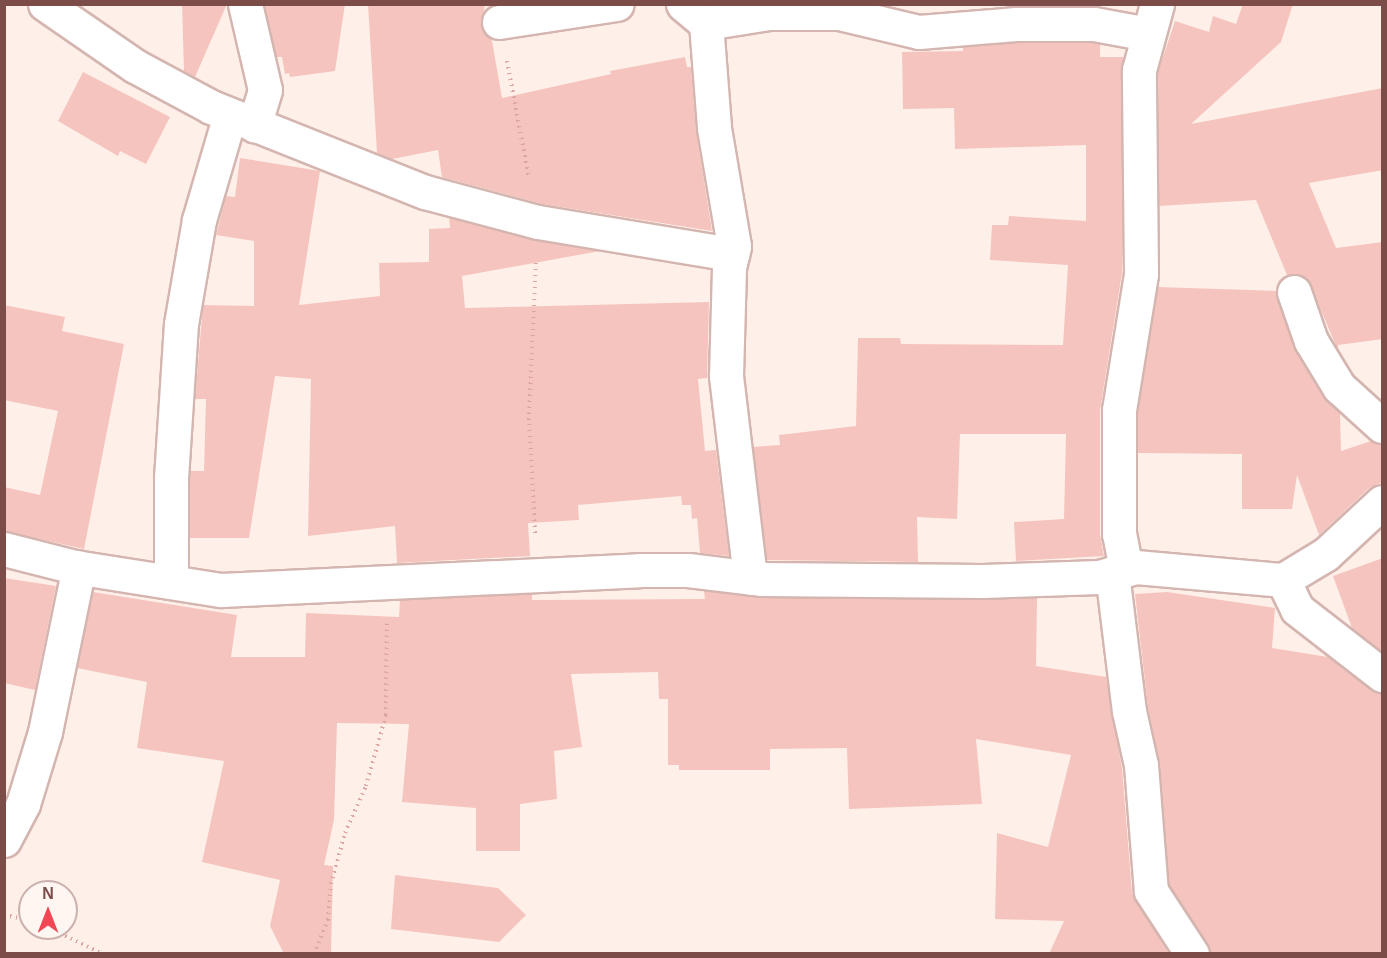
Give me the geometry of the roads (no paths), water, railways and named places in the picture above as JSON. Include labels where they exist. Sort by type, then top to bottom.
[{"type":"street","points":[[45,4],[135,66],[242,120],[425,192],[538,222],[732,254]]},
{"type":"street","points":[[171,582],[171,478],[181,324],[199,220],[242,120],[265,90],[245,4]]},
{"type":"street","points":[[499,22],[617,4]]},
{"type":"street","points":[[750,578],[726,376],[732,254],[714,128],[694,14],[839,12],[919,32],[1016,24],[1094,24],[1152,19],[1139,70],[1141,274],[1119,410],[1119,571],[1129,711],[1141,765],[1151,891],[1192,954]]},
{"type":"street","points":[[1294,292],[1311,341],[1339,387],[1383,426]]},
{"type":"street","points":[[4,549],[79,567],[221,590],[537,573],[688,570],[750,578],[982,581],[1099,577],[1119,571],[1284,580],[1326,554],[1383,502]]},
{"type":"street","points":[[4,840],[23,804],[45,732],[79,567]]},
{"type":"street","points":[[1284,580],[1297,609],[1383,675]]}]
